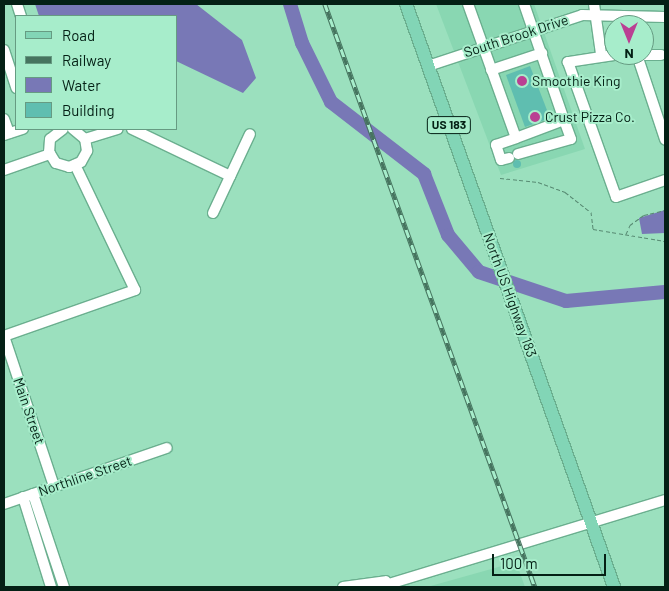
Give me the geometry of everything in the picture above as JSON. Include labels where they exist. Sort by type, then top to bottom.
[{"type":"main road","name":"North US Highway 183","points":[[406,4],[614,587]]},
{"type":"street","points":[[468,4],[516,138]]},
{"type":"street","points":[[524,4],[571,139],[501,160],[496,145],[564,120]]},
{"type":"street","name":"South Brook Drive","points":[[428,66],[594,9],[665,17]]},
{"type":"street","points":[[594,9],[600,54]]},
{"type":"street","points":[[4,50],[15,85]]},
{"type":"street","points":[[491,70],[542,53]]},
{"type":"street","points":[[604,54],[568,62],[616,197],[665,180]]},
{"type":"street","points":[[654,56],[661,56]]},
{"type":"street","points":[[640,65],[665,138]]},
{"type":"street","points":[[4,119],[6,134],[20,130]]},
{"type":"street","points":[[61,130],[50,139],[50,154],[62,166],[75,165],[87,151],[85,139],[74,130]]},
{"type":"street","points":[[85,139],[115,130]]},
{"type":"street","points":[[134,130],[230,176]]},
{"type":"street","points":[[213,213],[250,134]]},
{"type":"street","points":[[4,169],[50,154]]},
{"type":"street","points":[[4,336],[135,290],[75,165]]},
{"type":"street","name":"Main Street","points":[[4,336],[54,486]]},
{"type":"street","name":"Northline Street","points":[[4,504],[167,448]]},
{"type":"street","points":[[28,496],[51,587]]},
{"type":"street","points":[[28,496],[64,587]]},
{"type":"street","points":[[379,587],[665,500]]},
{"type":"street","points":[[343,587],[409,577]]},
{"type":"path","points":[[500,178],[538,182],[565,192],[591,212],[593,229],[665,241]]},
{"type":"path","points":[[626,235],[632,223],[665,210]]},
{"type":"shaded area","points":[[436,4],[534,4],[585,149],[501,175]]},
{"type":"shaded area","points":[[516,562],[525,587],[427,587]]},
{"type":"water","points":[[35,4],[196,4],[242,40],[256,78],[243,93],[178,62],[178,15],[39,15]]},
{"type":"water","points":[[665,210],[665,233],[642,234],[639,218]]},
{"type":"building","points":[[530,66],[550,118],[525,127],[506,75]]},
{"type":"building","points":[[517,160],[521,164],[517,168],[513,164]]},
{"type":"waterway","points":[[290,4],[302,43],[331,102],[424,174],[448,235],[479,272],[566,301],[665,292]]},
{"type":"railway","points":[[325,4],[535,587]]},
{"type":"place","name":"Smoothie King","points":[[522,81]]},
{"type":"place","name":"Crust Pizza Co.","points":[[535,117]]}]
